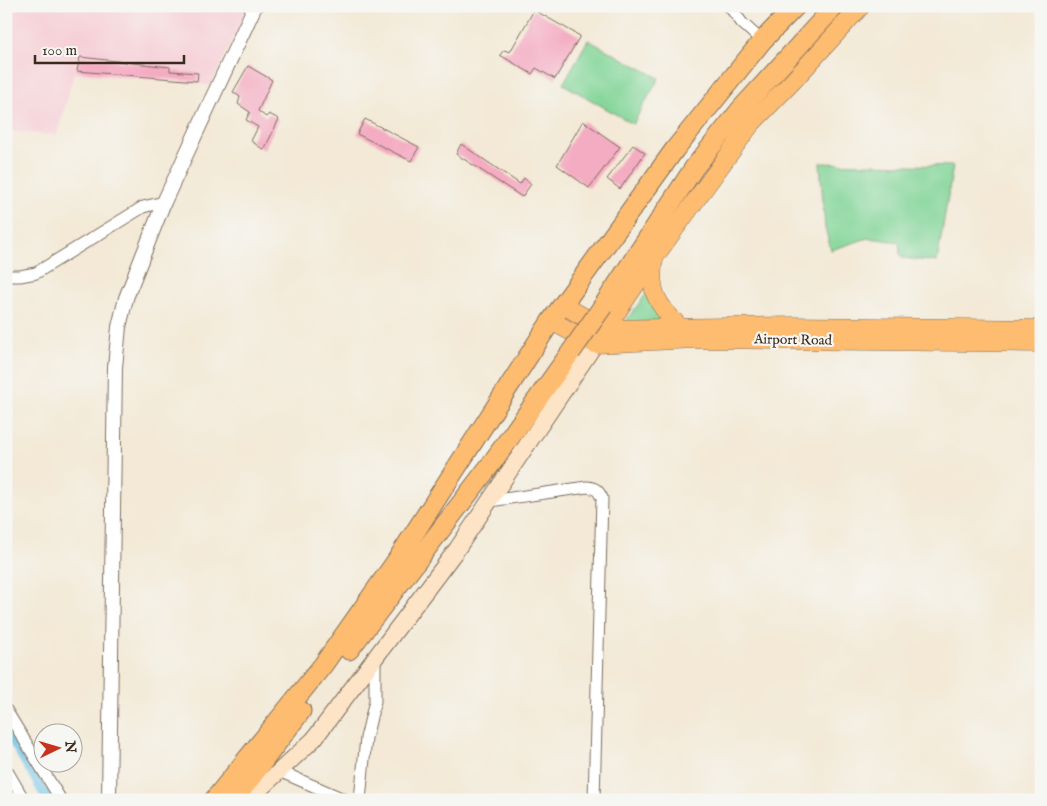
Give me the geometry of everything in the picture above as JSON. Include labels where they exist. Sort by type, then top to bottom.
[{"type":"highway","points":[[214,800],[323,665],[397,560],[551,321],[675,149],[762,41],[796,6]]},
{"type":"highway","points":[[234,800],[491,464],[603,306],[694,168],[740,109],[836,6]]},
{"type":"main road","points":[[242,800],[259,790],[314,739],[457,550],[656,255],[751,124],[861,6]]},
{"type":"main road","points":[[656,255],[652,272],[654,293],[659,304],[680,327]]},
{"type":"main road","points":[[563,305],[606,328],[1041,329]]},
{"type":"main road","points":[[551,321],[595,344]]},
{"type":"main road","name":"Airport Road","points":[[595,344],[695,339],[1041,343]]},
{"type":"street","points":[[109,800],[115,367],[119,327],[126,298],[164,202],[255,6]]},
{"type":"street","points":[[729,6],[742,23],[762,41]]},
{"type":"street","points":[[6,276],[36,273],[143,207],[164,202]]},
{"type":"street","points":[[490,501],[587,487],[599,491],[602,498],[594,800]]},
{"type":"street","points":[[360,800],[366,738],[374,700],[375,658]]},
{"type":"street","points":[[6,710],[61,800]]},
{"type":"street","points":[[6,768],[24,800]]},
{"type":"street","points":[[279,771],[346,800]]},
{"type":"shaded area","points":[[6,6],[249,6],[211,85],[74,73],[57,135],[6,131]]},
{"type":"green space","points":[[588,40],[659,78],[633,124],[563,84]]},
{"type":"green space","points":[[820,163],[953,166],[937,262],[903,258],[900,254],[899,242],[868,238],[831,250],[825,228]]},
{"type":"green space","points":[[647,293],[662,317],[660,322],[629,322],[627,319]]},
{"type":"building","points":[[534,10],[580,36],[555,79],[536,68],[532,74],[500,55],[504,50],[510,52]]},
{"type":"building","points":[[80,57],[170,67],[170,71],[198,73],[197,81],[77,71]]},
{"type":"building","points":[[248,66],[272,80],[258,111],[266,117],[269,114],[279,119],[264,150],[251,141],[258,127],[246,120],[250,112],[238,104],[240,97],[233,92]]},
{"type":"building","points":[[365,119],[419,147],[411,161],[357,134]]},
{"type":"building","points":[[583,121],[620,147],[589,188],[557,165]]},
{"type":"building","points":[[461,144],[520,184],[524,178],[531,184],[522,197],[456,154]]},
{"type":"building","points":[[633,145],[645,153],[620,189],[607,179]]},
{"type":"waterway","points":[[6,729],[48,800]]}]
